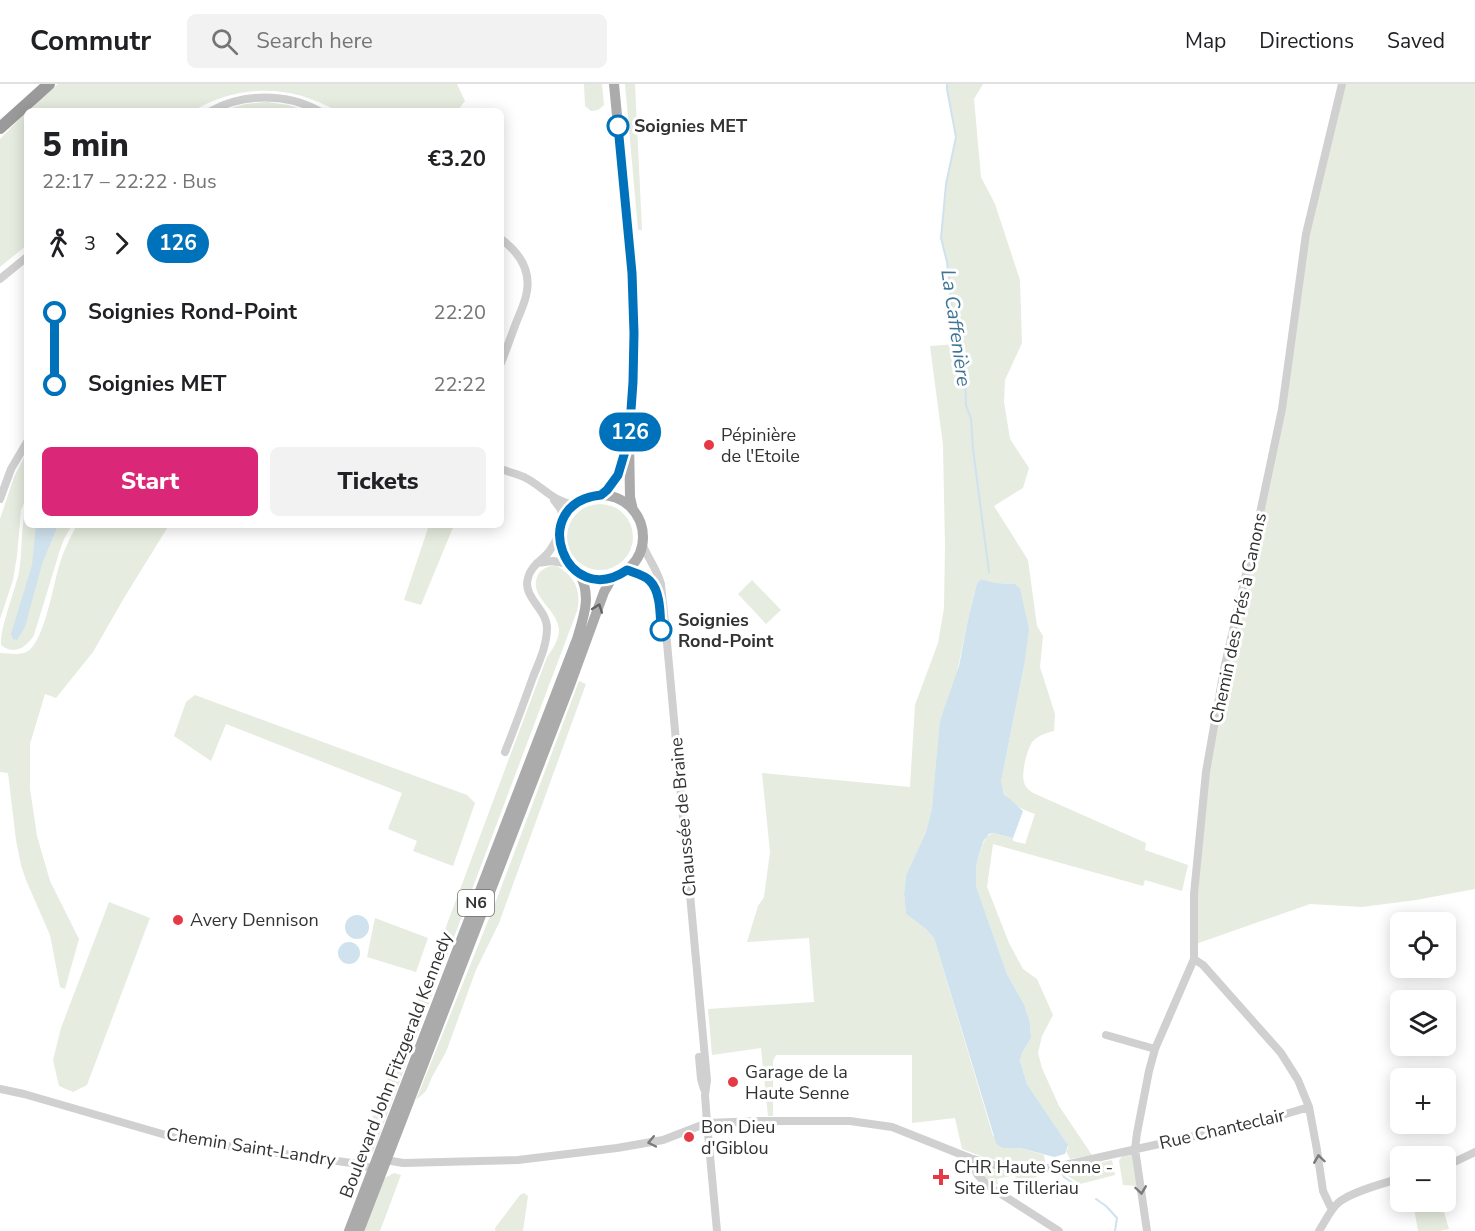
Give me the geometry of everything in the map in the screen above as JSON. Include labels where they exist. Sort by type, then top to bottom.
[{"type":"highway","points":[[0,128],[49,84]]},
{"type":"main road","points":[[614,84],[632,273],[634,355],[629,438],[630,497],[633,510]]},
{"type":"main road","points":[[601,495],[618,475],[629,438]]},
{"type":"main road","points":[[601,495],[622,501],[633,510],[642,527],[642,543],[637,559],[627,570],[612,578],[599,579],[579,573],[569,564],[561,549],[560,533],[564,518],[575,504],[601,495]]},
{"type":"main road","name":"Boulevard John Fitzgerald Kennedy","points":[[349,1231],[582,624],[586,601],[585,585],[579,573]]},
{"type":"main road","name":"Boulevard John Fitzgerald Kennedy","points":[[358,1231],[570,685],[601,598],[612,578]]},
{"type":"street","name":"Chemin des Prés à Canons","points":[[1147,1231],[1135,1149],[1137,1133],[1155,1049],[1194,959],[1194,894],[1206,772],[1224,669],[1282,409],[1306,234],[1342,84]]},
{"type":"street","points":[[217,108],[248,98],[270,97],[305,104],[313,108]]},
{"type":"street","points":[[504,241],[516,251],[526,273],[528,284],[526,296],[504,355]]},
{"type":"street","points":[[0,279],[24,259]]},
{"type":"street","points":[[0,499],[11,469],[24,447]]},
{"type":"street","points":[[504,470],[525,478],[564,503],[575,504]]},
{"type":"street","points":[[552,497],[564,518]]},
{"type":"street","points":[[506,752],[546,640],[546,621],[529,592],[527,584],[529,574],[549,551],[560,533]]},
{"type":"street","name":"Chaussée de Braine","points":[[642,543],[661,584],[707,1080],[705,1095]]},
{"type":"street","points":[[537,563],[553,561],[569,564]]},
{"type":"street","name":"Chaussée de Braine","points":[[627,570],[651,581],[658,600],[717,1231]]},
{"type":"street","points":[[1194,959],[1203,965],[1281,1053],[1298,1080],[1309,1107],[1323,1191],[1332,1210]]},
{"type":"street","points":[[1106,1035],[1155,1049]]},
{"type":"street","name":"Chemin Saint-Landry","points":[[0,1089],[183,1140],[359,1164],[373,1169]]},
{"type":"street","name":"Rue Chanteclair","points":[[707,1123],[866,1122],[899,1129],[970,1158],[998,1166],[1039,1169],[1262,1120],[1309,1107]]},
{"type":"street","points":[[386,1160],[404,1163],[518,1160],[640,1145],[663,1140],[707,1123]]},
{"type":"street","points":[[1456,1161],[1475,1152]]},
{"type":"street","points":[[970,1158],[977,1174],[987,1185],[1059,1231]]},
{"type":"street","points":[[1319,1231],[1332,1210],[1345,1198],[1390,1181]]},
{"type":"shaded area","points":[[58,84],[457,84],[465,101],[459,108],[331,108],[301,96],[265,91],[228,96],[199,108],[30,108]]},
{"type":"shaded area","points":[[584,84],[602,84],[604,105],[598,110],[591,111],[585,106]]},
{"type":"shaded area","points":[[625,84],[635,84],[642,230],[638,230]]},
{"type":"shaded area","points":[[947,84],[983,84],[974,99],[981,177],[995,204],[1020,280],[1022,343],[1005,380],[1004,402],[1010,439],[1029,468],[1023,488],[994,506],[1028,560],[1037,626],[1043,636],[1040,667],[1055,714],[1054,731],[1038,737],[1029,749],[1023,778],[1027,788],[1033,793],[1146,843],[1145,850],[1188,865],[1182,891],[1145,880],[1143,886],[993,844],[987,887],[1009,943],[1023,969],[1037,979],[1053,1015],[1042,1036],[1038,1053],[1042,1068],[1059,1106],[1092,1155],[1070,1159],[1066,1151],[1068,1148],[1066,1142],[1027,1084],[1020,1061],[1031,1038],[1030,1022],[1024,1004],[1007,974],[976,886],[976,867],[986,837],[993,833],[1025,844],[1035,814],[1023,810],[1008,799],[1001,782],[1024,666],[1015,584],[981,579],[977,583],[967,624],[926,832],[906,875],[904,894],[906,914],[934,938],[993,1136],[1020,1148],[1044,1155],[1045,1162],[997,1160],[962,1149],[955,1118],[912,1123],[912,1055],[776,1055],[773,1061],[773,1116],[768,1116],[761,1048],[712,1055],[708,1009],[814,1002],[809,938],[747,942],[758,906],[764,897],[770,852],[762,773],[910,787],[915,705],[938,643],[944,608],[943,445],[930,346],[956,344],[947,262],[941,238],[946,184],[956,137]]},
{"type":"shaded area","points":[[1344,84],[1475,84],[1475,889],[1362,907],[1310,904],[1193,945],[1209,773],[1228,664],[1283,411],[1310,232]]},
{"type":"shaded area","points":[[267,102],[298,108],[232,108]]},
{"type":"shaded area","points":[[24,114],[24,247],[0,267],[0,139]]},
{"type":"shaded area","points":[[24,458],[24,503],[21,510],[17,556],[13,580],[0,619],[0,519],[14,477]]},
{"type":"shaded area","points":[[593,504],[607,504],[619,509],[628,518],[633,537],[631,550],[624,561],[607,570],[593,570],[581,565],[572,556],[567,544],[567,530],[572,518],[581,509]]},
{"type":"shaded area","points":[[24,517],[24,528],[70,528],[60,550],[34,635],[20,649],[11,650],[1,645],[1,637],[19,572]]},
{"type":"shaded area","points":[[75,528],[167,528],[93,652],[56,698],[45,694],[30,744],[30,789],[37,836],[50,881],[79,939],[65,989],[60,987],[50,935],[21,865],[8,773],[0,772],[0,653],[22,653],[34,645],[44,624],[67,544]]},
{"type":"shaded area","points":[[428,528],[453,528],[421,605],[404,600]]},
{"type":"shaded area","points":[[555,565],[567,573],[575,584],[578,596],[577,611],[373,1152],[368,1154],[360,1149],[547,657],[557,639],[558,624],[537,591],[536,584],[540,572]]},
{"type":"shaded area","points":[[752,580],[781,610],[766,624],[738,594]]},
{"type":"shaded area","points":[[579,681],[586,684],[499,923],[476,970],[446,1052],[426,1091],[416,1100],[496,901]]},
{"type":"shaded area","points":[[195,695],[467,795],[475,803],[453,866],[413,851],[417,841],[388,829],[402,793],[226,724],[211,761],[174,736],[186,702]]},
{"type":"shaded area","points":[[109,902],[150,918],[87,1085],[73,1092],[59,1086],[53,1060],[61,1028]]},
{"type":"shaded area","points":[[375,918],[428,938],[416,972],[367,957]]},
{"type":"shaded area","points":[[1133,1153],[1137,1186],[1123,1185],[1119,1161],[1122,1156]]},
{"type":"shaded area","points":[[1112,1160],[1115,1175],[1080,1184],[1068,1176],[1068,1170]]},
{"type":"shaded area","points":[[987,1169],[1037,1173],[1037,1177],[1017,1181],[1015,1175],[997,1179],[998,1184],[993,1186],[984,1176]]},
{"type":"shaded area","points":[[394,1173],[401,1175],[380,1231],[364,1231],[383,1179]]},
{"type":"shaded area","points":[[524,1193],[528,1196],[523,1231],[495,1231],[520,1195]]},
{"type":"shaded area","points":[[1415,1212],[1444,1212],[1449,1229],[1418,1231]]},
{"type":"water","points":[[36,528],[57,528],[42,564],[25,627],[17,640],[13,639],[11,634],[32,565]]},
{"type":"water","points":[[981,579],[1015,584],[1020,589],[1029,629],[1001,782],[1004,794],[1023,811],[1013,838],[993,833],[984,840],[976,867],[976,886],[1007,974],[1024,1004],[1030,1022],[1031,1038],[1020,1061],[1027,1084],[1068,1145],[1065,1154],[1054,1157],[1020,1148],[1004,1148],[996,1143],[934,938],[906,914],[904,894],[906,875],[926,832],[932,808],[940,721],[959,666],[977,583]]},
{"type":"water","points":[[357,915],[365,919],[369,927],[365,935],[357,939],[349,935],[345,927],[349,919]]},
{"type":"water","points":[[345,942],[353,942],[360,949],[360,957],[353,964],[345,964],[338,957],[338,949]]},
{"type":"waterway","name":"La Caffenière","points":[[947,84],[956,137],[946,184],[941,238],[947,262],[956,345],[965,378],[966,405],[971,419],[989,572]]},
{"type":"waterway","points":[[1062,1173],[1077,1186]]},
{"type":"waterway","points":[[1096,1199],[1117,1218],[1115,1231]]},
{"type":"bus line","name":"126","points":[[618,126],[632,273],[634,355],[629,438],[618,475],[613,483],[601,495],[575,504],[561,525],[560,541],[564,557],[569,564],[585,576],[606,579],[618,576],[627,570],[651,581],[656,590],[661,630]]},
{"type":"place","name":"Soignies MET","points":[[618,126]]},
{"type":"place","name":"Pépinière de l'Etoile","points":[[709,445]]},
{"type":"place","name":"Soignies Rond-Point","points":[[661,630]]},
{"type":"place","name":"Avery Dennison","points":[[178,920]]},
{"type":"place","name":"Garage de la Haute Senne","points":[[733,1082]]},
{"type":"place","name":"Bon Dieu d'Giblou","points":[[689,1137]]},
{"type":"place","name":"CHR Haute Senne - Site Le Tilleriau","points":[[941,1177]]}]
